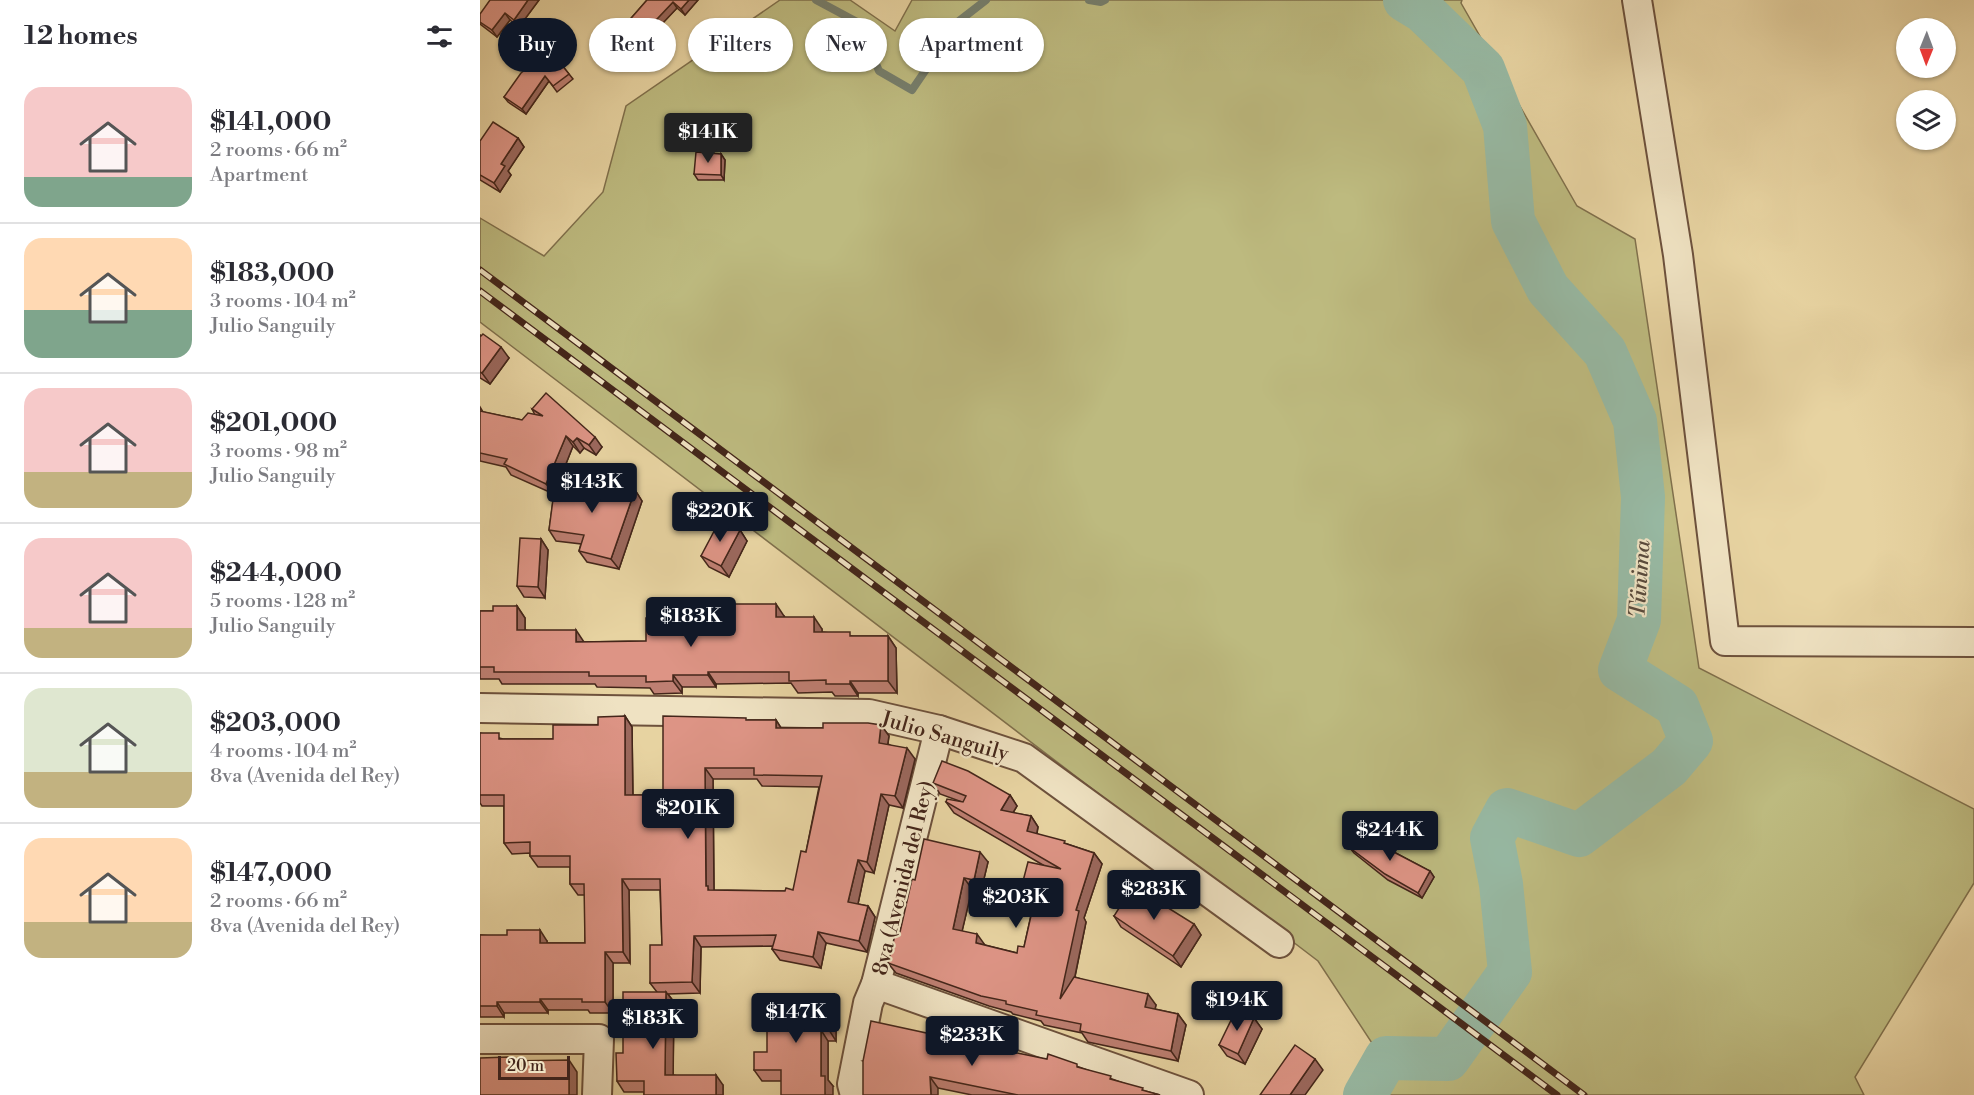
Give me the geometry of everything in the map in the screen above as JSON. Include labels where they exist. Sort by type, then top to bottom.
[{"type":"street","points":[[1637,0],[1678,255],[1725,642],[1974,642]]},
{"type":"street","name":"Julio Sanguily","points":[[480,708],[869,714],[939,730],[1024,759],[1279,943]]},
{"type":"street","name":"8va (Avenida del Rey)","points":[[855,1095],[852,1084],[868,1004],[876,984],[939,730]]},
{"type":"street","points":[[876,984],[1190,1095]]},
{"type":"street","points":[[480,1040],[599,1039],[597,1095]]},
{"type":"shaded area","points":[[780,0],[850,0],[876,18],[805,18],[805,72],[887,72],[887,25],[895,31],[899,24],[899,72],[1044,72],[1044,18],[902,18],[912,0],[1462,0],[1461,3],[1577,206],[1635,239],[1699,668],[1974,809],[1974,883],[1855,1077],[1864,1095],[1345,1095],[1372,1043],[1318,961],[480,322],[480,218],[544,256],[603,192],[626,106],[688,63],[688,72],[793,72],[793,18],[754,18]]},
{"type":"building","points":[[490,0],[528,0],[515,18],[505,13],[501,18],[498,18],[498,22],[492,30],[480,22],[480,14]]},
{"type":"building","points":[[647,0],[689,0],[681,9],[673,2],[658,18],[631,18]]},
{"type":"building","points":[[567,72],[569,74],[553,86],[545,76],[522,109],[504,97],[521,73]]},
{"type":"building","points":[[493,122],[518,138],[501,164],[505,166],[494,183],[480,175],[480,141]]},
{"type":"building","points":[[696,152],[721,154],[721,175],[694,174]]},
{"type":"building","points":[[483,334],[501,347],[482,373],[480,372],[480,335]]},
{"type":"building","points":[[546,393],[595,437],[589,445],[577,438],[573,442],[566,436],[546,484],[504,464],[507,459],[480,453],[480,411],[522,420],[528,413],[543,416],[532,409]]},
{"type":"building","points":[[598,477],[635,490],[611,559],[579,551],[584,535],[549,530],[555,484],[594,489]]},
{"type":"building","points":[[720,520],[740,530],[721,566],[701,556]]},
{"type":"building","points":[[520,538],[541,539],[538,587],[517,586]]},
{"type":"building","points":[[722,604],[776,604],[776,617],[814,617],[814,632],[850,632],[850,636],[888,636],[888,681],[850,681],[850,684],[826,684],[826,680],[789,681],[789,672],[708,672],[708,675],[673,675],[673,681],[646,682],[646,676],[589,676],[589,672],[494,672],[494,667],[480,667],[480,611],[493,611],[493,606],[517,606],[517,630],[576,630],[576,642],[646,641],[646,618],[679,618],[679,610],[722,610]]},
{"type":"building","points":[[625,716],[625,795],[663,795],[663,716],[776,720],[776,728],[823,728],[823,723],[881,725],[879,743],[907,748],[895,796],[881,794],[867,862],[858,860],[848,902],[868,906],[859,941],[818,932],[813,957],[772,949],[776,935],[694,936],[692,982],[650,983],[650,945],[662,945],[660,879],[622,879],[623,952],[605,952],[605,1002],[582,1002],[582,999],[540,999],[540,1002],[497,1002],[497,1006],[480,1006],[480,935],[507,935],[507,930],[540,930],[540,943],[585,943],[584,884],[570,884],[570,856],[530,856],[530,842],[504,843],[504,795],[480,795],[480,733],[499,733],[499,739],[553,739],[553,725],[598,725],[598,717]],"holes":[[[705,768],[754,768],[754,775],[822,776],[806,852],[801,851],[793,890],[786,888],[785,891],[708,890],[706,886]]]},
{"type":"building","points":[[942,761],[968,771],[1010,795],[1001,810],[1031,816],[1027,831],[1065,841],[1064,843],[1094,853],[1076,910],[1079,911],[1060,999],[1074,977],[1148,994],[1145,1007],[1178,1014],[1171,1051],[1080,1031],[1081,1024],[1036,1015],[1037,1011],[981,996],[888,963],[896,931],[900,932],[924,839],[980,852],[974,880],[964,878],[953,929],[977,934],[976,943],[1017,953],[1018,946],[1024,947],[1037,889],[1022,885],[1028,862],[1061,869],[946,802],[947,799],[963,802],[966,796],[933,783]]},
{"type":"building","points":[[1364,830],[1390,850],[1430,871],[1418,893],[1385,874],[1350,848]]},
{"type":"building","points":[[1133,886],[1194,924],[1173,956],[1114,916]]},
{"type":"building","points":[[623,992],[666,992],[665,1075],[716,1075],[716,1095],[644,1095],[644,1081],[617,1081],[616,1053],[623,1053]]},
{"type":"building","points":[[767,999],[828,999],[829,1030],[821,1030],[821,1076],[825,1076],[825,1095],[781,1095],[781,1070],[754,1070],[754,1052],[767,1052]]},
{"type":"building","points":[[1236,1010],[1254,1018],[1238,1054],[1219,1045]]},
{"type":"building","points":[[871,1021],[959,1040],[961,1029],[985,1034],[982,1046],[1047,1059],[1048,1054],[1077,1064],[1077,1067],[1111,1076],[1110,1079],[1160,1095],[1018,1095],[930,1077],[931,1095],[863,1095],[863,1061]]},
{"type":"building","points":[[1295,1045],[1315,1059],[1290,1095],[1260,1095]]},
{"type":"building","points":[[508,1057],[508,1061],[569,1060],[569,1095],[480,1095],[480,1058]]},
{"type":"waterway","points":[[816,0],[859,23],[879,71],[912,90],[959,21],[986,0]]},
{"type":"waterway","points":[[1089,0],[1101,2],[1105,0]]},
{"type":"waterway","name":"Tíinima","points":[[1365,1095],[1386,1058],[1448,1059],[1510,972],[1501,884],[1492,838],[1507,810],[1579,835],[1669,767],[1691,741],[1677,706],[1620,670],[1639,620],[1643,497],[1635,421],[1605,352],[1548,289],[1513,221],[1505,126],[1483,69],[1423,11],[1405,0]]},
{"type":"railway","points":[[480,270],[1584,1095]]},
{"type":"railway","points":[[480,291],[1557,1095]]}]
